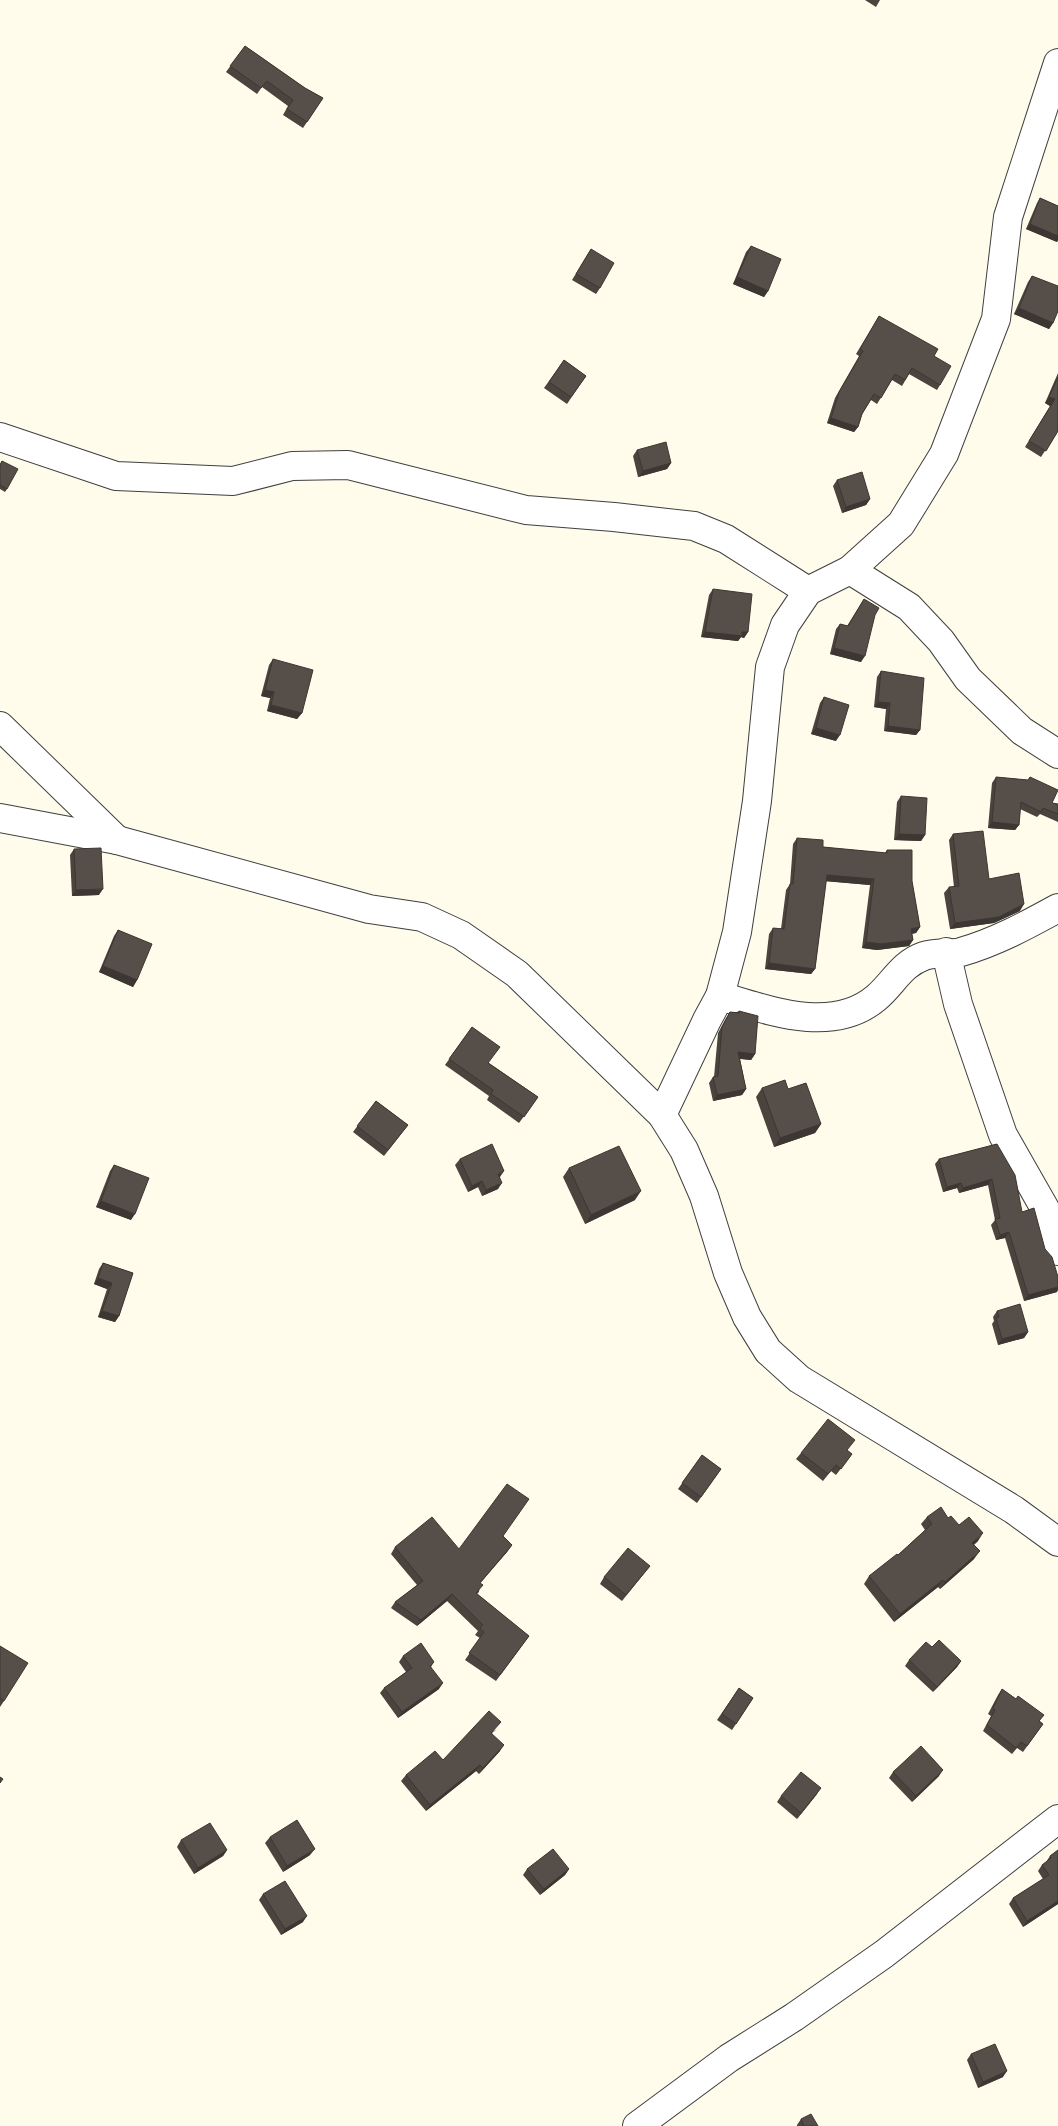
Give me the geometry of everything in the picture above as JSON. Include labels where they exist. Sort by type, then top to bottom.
[{"type":"street","points":[[662,1115],[720,996],[737,932],[757,801],[770,667],[785,625],[808,591],[850,570],[901,524],[944,454],[996,319],[1008,218],[1058,63]]},
{"type":"street","points":[[0,437],[116,476],[233,481],[292,466],[348,465],[526,510],[614,516],[694,526],[726,539],[808,591]]},
{"type":"street","points":[[850,570],[909,606],[941,642],[968,679],[1022,731],[1058,754]]},
{"type":"street","points":[[0,726],[117,840]]},
{"type":"street","points":[[0,818],[117,840],[369,909],[422,917],[461,935],[517,974],[662,1115],[684,1150],[704,1196],[728,1273],[747,1317],[768,1351],[799,1379],[1014,1510],[1058,1542]]},
{"type":"street","points":[[720,996],[771,1011],[815,1017],[844,1016],[876,998],[904,966],[924,956],[959,952],[1012,933],[1058,908]]},
{"type":"street","points":[[946,952],[958,1004],[1003,1135],[1048,1214],[1058,1251]]},
{"type":"street","points":[[637,2126],[729,2058],[794,2017],[884,1954],[1058,1819]]},
{"type":"building","points":[[245,46],[305,88],[323,98],[307,122],[287,109],[293,100],[267,81],[261,88],[230,66]]},
{"type":"building","points":[[1040,198],[1058,206],[1058,236],[1030,224]]},
{"type":"building","points":[[751,246],[781,259],[768,291],[737,277]]},
{"type":"building","points":[[591,249],[614,263],[600,288],[576,274]]},
{"type":"building","points":[[1032,276],[1058,286],[1058,311],[1053,323],[1019,308]]},
{"type":"building","points":[[879,316],[938,349],[934,356],[951,366],[940,385],[912,368],[905,380],[895,374],[881,398],[874,394],[862,414],[858,427],[831,418],[839,392],[863,351],[860,349]]},
{"type":"building","points":[[564,360],[586,376],[571,397],[549,382]]},
{"type":"building","points":[[1058,377],[1058,431],[1046,451],[1029,441],[1055,399],[1049,397]]},
{"type":"building","points":[[666,442],[671,463],[643,471],[637,450]]},
{"type":"building","points":[[2,461],[18,469],[7,489],[0,485],[0,465]]},
{"type":"building","points":[[862,472],[870,499],[846,507],[837,480]]},
{"type":"building","points":[[713,589],[752,594],[748,632],[742,632],[742,636],[705,632]]},
{"type":"building","points":[[864,599],[879,608],[875,615],[865,656],[834,648],[840,624],[848,626]]},
{"type":"building","points":[[273,659],[313,670],[302,713],[271,705],[274,692],[265,690]]},
{"type":"building","points":[[881,671],[924,678],[920,730],[888,726],[890,703],[878,702]]},
{"type":"building","points":[[824,697],[849,705],[840,735],[816,728]]},
{"type":"building","points":[[996,777],[1028,780],[1030,777],[1058,790],[1052,803],[1058,804],[1058,814],[1043,808],[1041,812],[1021,802],[1019,825],[992,822]]},
{"type":"building","points":[[901,796],[927,798],[925,835],[899,834]]},
{"type":"building","points":[[983,831],[989,879],[1019,873],[1024,904],[999,917],[955,923],[949,887],[959,886],[953,834]]},
{"type":"building","points":[[797,838],[823,840],[823,847],[887,853],[887,850],[912,850],[912,881],[920,927],[911,929],[913,940],[881,944],[866,942],[874,879],[827,875],[815,969],[769,963],[773,928],[784,929],[790,884],[793,884]]},
{"type":"building","points":[[101,848],[103,889],[76,890],[74,849]]},
{"type":"building","points":[[118,930],[152,944],[137,980],[103,966]]},
{"type":"building","points":[[739,1011],[758,1016],[755,1054],[738,1052],[746,1089],[717,1095],[713,1077],[718,1076],[722,1027],[730,1012],[739,1013]]},
{"type":"building","points":[[472,1027],[500,1047],[488,1063],[538,1097],[524,1117],[491,1094],[493,1090],[449,1059]]},
{"type":"building","points":[[785,1080],[788,1089],[806,1083],[821,1124],[780,1138],[762,1088]]},
{"type":"building","points":[[376,1101],[408,1125],[388,1150],[357,1126]]},
{"type":"building","points":[[492,1144],[504,1171],[498,1174],[502,1183],[486,1190],[482,1181],[472,1186],[460,1159]]},
{"type":"building","points":[[997,1144],[1015,1175],[1022,1212],[1034,1208],[1045,1249],[1052,1257],[1058,1277],[1058,1287],[1028,1295],[1009,1232],[1000,1235],[995,1219],[1000,1218],[992,1179],[963,1188],[961,1183],[947,1187],[939,1159]]},
{"type":"building","points":[[619,1146],[641,1191],[591,1215],[569,1168]]},
{"type":"building","points":[[114,1165],[149,1178],[135,1214],[101,1201]]},
{"type":"building","points":[[103,1263],[133,1273],[119,1316],[102,1311],[112,1283],[98,1278]]},
{"type":"building","points":[[1020,1304],[1028,1332],[1002,1339],[996,1318],[999,1317],[997,1311]]},
{"type":"building","points":[[828,1419],[855,1440],[847,1450],[852,1454],[841,1469],[836,1465],[828,1474],[801,1453]]},
{"type":"building","points":[[702,1455],[721,1469],[701,1497],[682,1483]]},
{"type":"building","points":[[507,1484],[529,1499],[503,1536],[512,1545],[480,1583],[483,1585],[476,1593],[529,1636],[500,1675],[469,1653],[484,1632],[480,1628],[483,1625],[452,1594],[421,1620],[395,1602],[423,1581],[395,1547],[432,1517],[459,1549]]},
{"type":"building","points":[[941,1507],[948,1518],[951,1516],[959,1525],[969,1517],[983,1533],[972,1543],[980,1551],[945,1582],[943,1580],[900,1614],[869,1576],[898,1555],[932,1524],[927,1517]]},
{"type":"building","points":[[628,1548],[650,1566],[626,1595],[604,1577]]},
{"type":"building","points":[[939,1640],[961,1661],[937,1687],[909,1660],[926,1642],[932,1647]]},
{"type":"building","points":[[421,1643],[434,1662],[430,1666],[443,1683],[402,1712],[384,1688],[412,1668],[403,1656]]},
{"type":"building","points":[[0,1646],[28,1663],[4,1701],[0,1698]]},
{"type":"building","points":[[739,1688],[753,1698],[736,1724],[722,1714]]},
{"type":"building","points":[[1002,1689],[1016,1699],[1018,1696],[1044,1715],[1039,1721],[1043,1724],[1027,1746],[1021,1742],[1016,1748],[987,1725],[995,1710],[993,1708]]},
{"type":"building","points":[[489,1711],[501,1722],[491,1733],[504,1745],[483,1768],[480,1765],[430,1805],[406,1775],[435,1751],[443,1760]]},
{"type":"building","points":[[921,1746],[943,1770],[916,1796],[893,1772]]},
{"type":"building","points":[[801,1772],[821,1788],[801,1813],[781,1796]]},
{"type":"building","points":[[297,1820],[315,1849],[287,1866],[270,1837]]},
{"type":"building","points":[[210,1823],[227,1850],[198,1868],[181,1840]]},
{"type":"building","points":[[553,1849],[569,1869],[544,1889],[527,1869]]},
{"type":"building","points":[[1058,1850],[1058,1901],[1027,1921],[1013,1898],[1049,1875],[1042,1865]]},
{"type":"building","points":[[285,1881],[307,1916],[285,1929],[263,1894]]},
{"type":"building","points":[[995,2044],[1007,2071],[983,2082],[971,2054]]},
{"type":"building","points":[[811,2114],[818,2126],[804,2126],[801,2119]]}]
